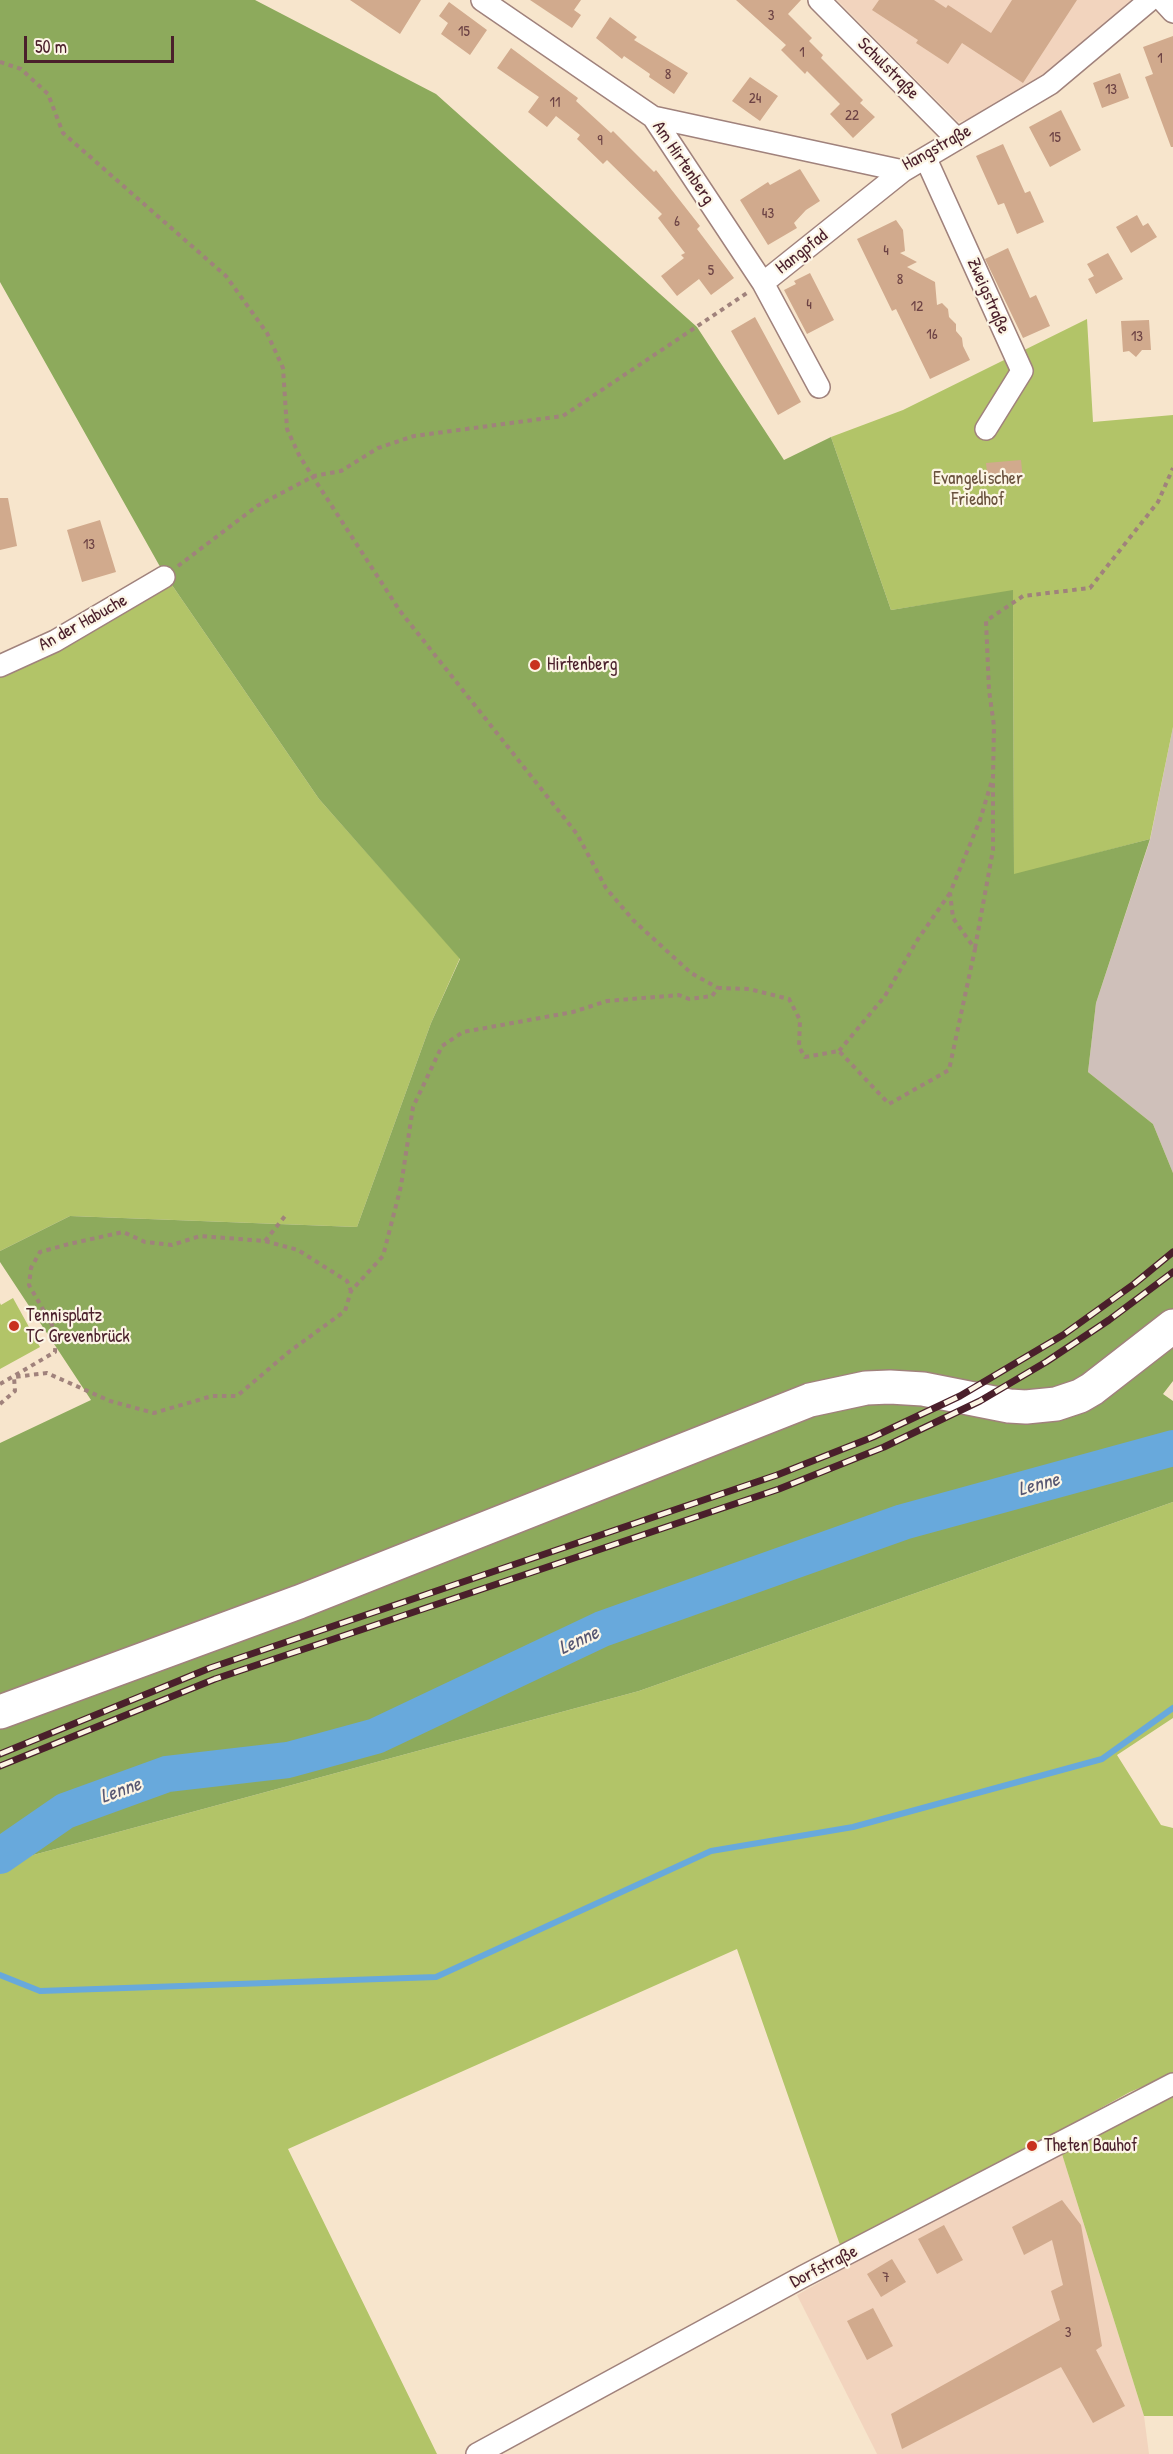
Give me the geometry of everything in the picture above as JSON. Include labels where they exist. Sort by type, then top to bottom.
[{"type":"main road","points":[[0,1712],[299,1602],[810,1400],[844,1391],[890,1387],[923,1389],[1010,1406],[1035,1407],[1056,1404],[1080,1396],[1092,1389],[1173,1326]]},
{"type":"street","name":"Am Hirtenberg","points":[[482,0],[653,117],[763,283],[819,387]]},
{"type":"street","name":"Schulstraße","points":[[819,0],[956,138]]},
{"type":"street","name":"Hangstraße","points":[[653,117],[903,171],[1050,84],[1150,0]]},
{"type":"street","points":[[1162,0],[1173,12]]},
{"type":"street","name":"Zweigstraße","points":[[926,159],[1022,371],[986,429]]},
{"type":"street","name":"Hangpfad","points":[[763,283],[903,171]]},
{"type":"street","name":"An der Habuche","points":[[0,666],[55,641],[164,577]]},
{"type":"street","name":"Dorfstraße","points":[[477,2454],[804,2276],[1173,2084]]},
{"type":"path","points":[[0,62],[21,69],[48,94],[63,133],[226,276],[267,333],[283,368],[287,429],[300,457],[400,611],[577,834],[606,888],[633,920],[691,973],[718,988],[749,988],[789,999],[800,1020],[799,1047],[805,1057],[840,1051],[885,996],[918,939],[951,892],[980,820],[993,777]]},
{"type":"path","name":"Hangpfad","points":[[164,577],[257,506],[314,476],[341,471],[378,448],[414,436],[563,416],[763,283]]},
{"type":"path","points":[[840,1051],[889,1104],[949,1070],[993,850],[994,726],[989,690],[986,621],[1023,596],[1090,588],[1158,502],[1173,468]]},
{"type":"path","points":[[951,892],[953,918],[975,949]]},
{"type":"path","points":[[14,1377],[47,1373],[110,1401],[154,1413],[212,1396],[237,1396],[290,1350],[345,1311],[351,1291],[383,1256],[401,1186],[413,1107],[442,1046],[463,1032],[573,1012],[607,1001],[679,995],[689,999],[712,996],[718,988]]},
{"type":"path","points":[[265,1241],[285,1216]]},
{"type":"path","points":[[0,1384],[55,1352],[56,1332],[37,1304],[29,1285],[32,1268],[40,1252],[123,1232],[145,1242],[172,1245],[200,1236],[265,1241],[298,1250],[347,1281],[351,1291]]},
{"type":"path","points":[[0,1404],[15,1391],[14,1377]]},
{"type":"shaded area","points":[[837,0],[1138,0],[1001,110],[958,122]]},
{"type":"shaded area","points":[[1173,727],[1173,1173],[1153,1124],[1088,1072],[1096,1003],[1150,840]]},
{"type":"shaded area","points":[[1061,2151],[1144,2416],[1149,2454],[877,2454],[797,2295],[972,2197]]},
{"type":"green space","points":[[0,0],[255,0],[436,94],[697,327],[784,460],[831,437],[891,610],[1013,590],[1014,874],[1150,839],[1096,1003],[1088,1072],[1153,1124],[1173,1173],[1173,1381],[1163,1394],[1173,1401],[1173,1502],[639,1691],[0,1864],[0,1443],[91,1400],[0,1262],[0,1251],[70,1216],[357,1227],[431,1023],[460,959],[319,799],[163,572],[0,282]]},
{"type":"green space","name":"Evangelischer Friedhof","points":[[1087,319],[1093,422],[1173,415],[1173,727],[1150,839],[1014,875],[1013,591],[891,610],[831,437],[903,410]]},
{"type":"green space","points":[[163,572],[319,799],[460,958],[431,1023],[357,1227],[70,1216],[0,1251],[0,654],[47,637]]},
{"type":"green space","name":"Tennisplatz TC Grevenbrück","points":[[13,1298],[40,1347],[0,1369],[0,1303],[1,1305]]},
{"type":"green space","points":[[1173,1502],[1173,1718],[1117,1755],[1161,1825],[1173,1828],[1173,2074],[1130,2092],[908,2214],[840,2245],[737,1949],[288,2149],[437,2454],[0,2454],[0,1864],[639,1691]]},
{"type":"green space","points":[[1173,2096],[1173,2416],[1144,2416],[1061,2151]]},
{"type":"building","points":[[350,0],[421,0],[400,34]]},
{"type":"building","points":[[530,0],[581,0],[574,10],[581,15],[572,28]]},
{"type":"building","points":[[736,0],[801,0],[788,14],[812,38],[809,41],[823,55],[821,58],[863,100],[860,103],[875,117],[853,138],[830,114],[840,104],[807,71],[805,74],[781,50],[786,45]]},
{"type":"building","points":[[879,0],[934,0],[946,8],[948,5],[991,33],[1012,0],[1077,0],[1023,83],[962,43],[948,64],[916,43],[918,40],[872,10]]},
{"type":"building","points":[[449,2],[487,30],[470,55],[441,34],[448,23],[439,16]]},
{"type":"building","points":[[610,17],[637,37],[634,40],[688,73],[674,94],[649,77],[650,74],[624,56],[622,59],[596,38]]},
{"type":"building","points":[[1173,36],[1173,147],[1171,147],[1145,77],[1153,74],[1143,47]]},
{"type":"building","points":[[511,48],[578,98],[576,101],[611,133],[613,131],[654,172],[656,170],[700,226],[697,229],[734,278],[711,295],[699,279],[677,296],[661,276],[684,258],[681,255],[685,253],[658,218],[662,214],[607,160],[603,164],[577,139],[580,135],[556,116],[547,127],[528,112],[539,97],[497,68]]},
{"type":"building","points":[[1120,73],[1129,98],[1102,108],[1093,83]]},
{"type":"building","points":[[750,77],[778,96],[760,121],[732,101]]},
{"type":"building","points":[[1061,110],[1081,150],[1050,167],[1029,127]]},
{"type":"building","points":[[1003,144],[1025,193],[1030,191],[1044,222],[1017,234],[1004,203],[998,205],[976,156]]},
{"type":"building","points":[[800,169],[820,201],[806,210],[794,223],[797,228],[768,245],[740,200],[768,182],[770,185]]},
{"type":"building","points":[[1137,215],[1143,226],[1148,223],[1157,237],[1131,253],[1116,227]]},
{"type":"building","points":[[896,220],[903,230],[905,251],[900,253],[917,262],[907,267],[935,282],[937,305],[942,303],[948,309],[949,317],[956,324],[956,331],[962,338],[970,360],[930,379],[896,309],[892,311],[857,239]]},
{"type":"building","points":[[1008,248],[1030,298],[1036,295],[1050,326],[1023,338],[985,259]]},
{"type":"building","points":[[1108,253],[1123,279],[1096,294],[1088,279],[1094,276],[1087,264]]},
{"type":"building","points":[[810,273],[834,320],[807,334],[784,290],[796,284],[794,281]]},
{"type":"building","points":[[755,317],[801,402],[778,415],[731,331]]},
{"type":"building","points":[[1149,320],[1151,350],[1142,350],[1136,357],[1129,351],[1123,352],[1121,321]]},
{"type":"building","points":[[1021,460],[1023,480],[988,482],[986,463]]},
{"type":"building","points":[[0,498],[8,498],[17,546],[0,550]]},
{"type":"building","points":[[100,520],[116,572],[82,582],[67,530]]},
{"type":"building","points":[[1062,2200],[1081,2225],[1102,2346],[1096,2350],[1125,2406],[1093,2423],[1061,2367],[902,2449],[891,2414],[1060,2320],[1051,2291],[1063,2285],[1052,2240],[1024,2255],[1012,2227]]},
{"type":"building","points":[[944,2225],[963,2260],[937,2274],[918,2239]]},
{"type":"building","points":[[892,2259],[906,2282],[881,2297],[867,2274]]},
{"type":"building","points":[[873,2308],[893,2346],[867,2360],[847,2321]]},
{"type":"waterway","name":"Lenne","points":[[0,1856],[65,1811],[167,1774],[288,1760],[376,1736],[602,1629],[903,1522],[1173,1448]]},
{"type":"waterway","points":[[0,1975],[40,1991],[436,1977],[711,1851],[853,1827],[1102,1759],[1173,1708]]},
{"type":"railway","points":[[0,1754],[210,1668],[777,1475],[873,1437],[960,1396],[1063,1335],[1134,1284],[1173,1252]]},
{"type":"railway","points":[[0,1766],[215,1679],[779,1489],[884,1447],[980,1401],[1046,1362],[1109,1320],[1173,1272]]},
{"type":"place","name":"Hirtenberg","points":[[535,665]]},
{"type":"place","name":"Tennisplatz TC Grevenbrück","points":[[14,1326]]},
{"type":"place","name":"Theten Bauhof","points":[[1032,2146]]}]
